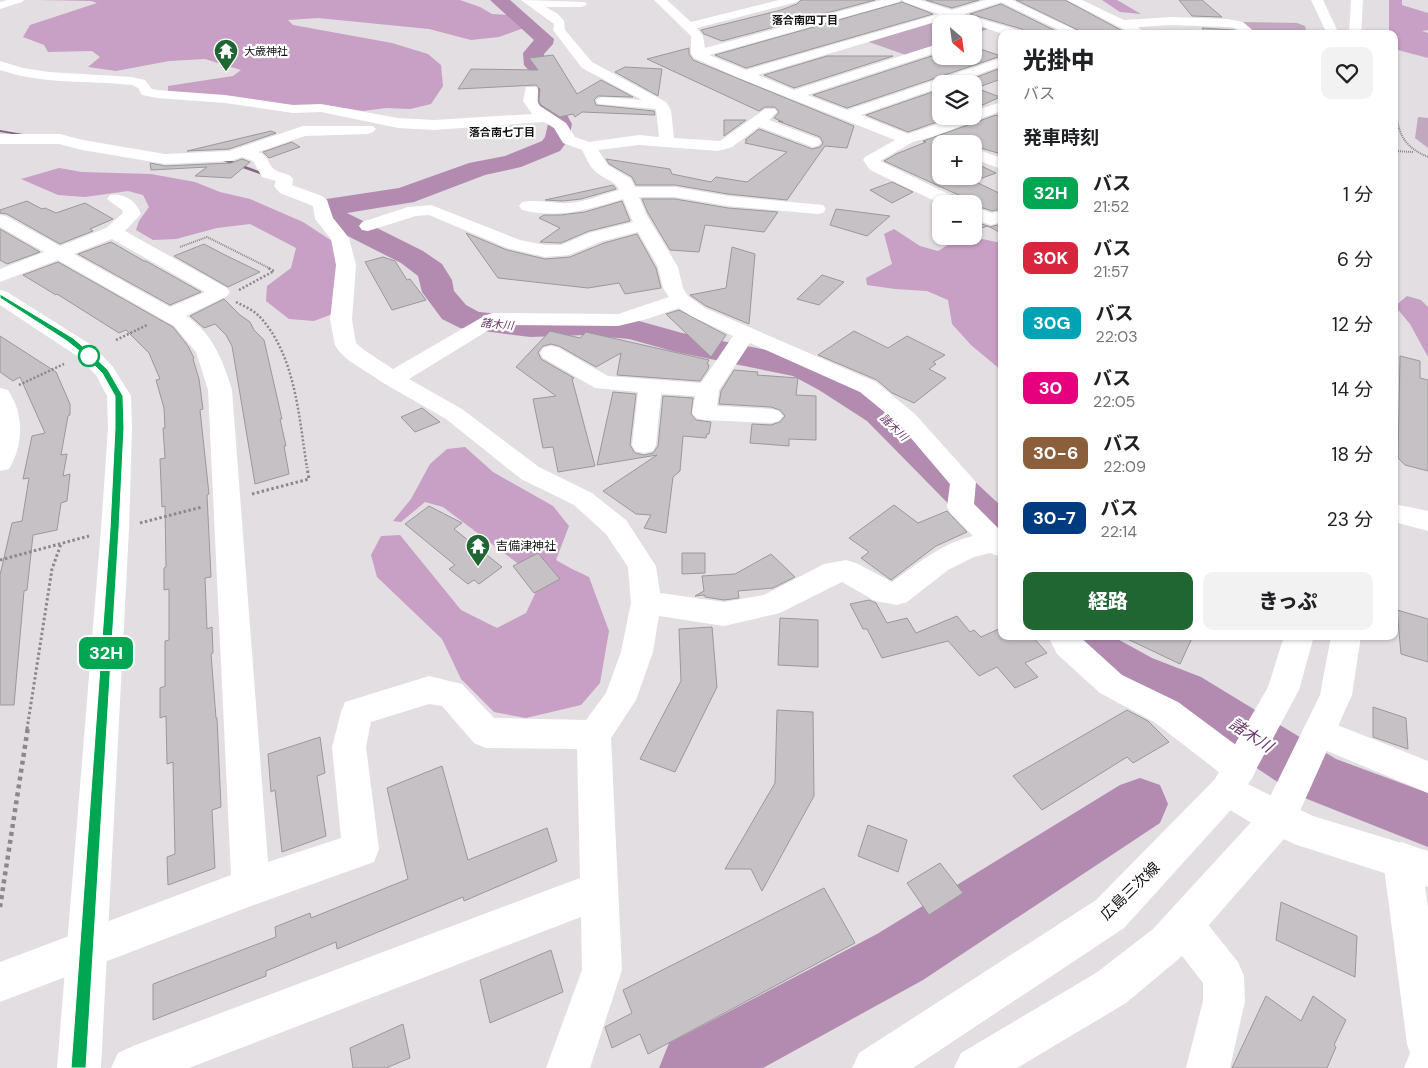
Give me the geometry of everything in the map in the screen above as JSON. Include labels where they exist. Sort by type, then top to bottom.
[{"type":"street","points":[[0,6],[18,0]]},
{"type":"street","points":[[689,26],[793,0]]},
{"type":"street","points":[[698,52],[712,50],[895,0]]},
{"type":"street","points":[[908,0],[1006,30]]},
{"type":"street","points":[[744,75],[998,0]]},
{"type":"street","points":[[1003,0],[1069,30]]},
{"type":"street","points":[[1073,0],[1134,30]]},
{"type":"street","points":[[1316,0],[1331,30]]},
{"type":"street","points":[[1355,30],[1358,0]]},
{"type":"street","points":[[530,2],[581,4]]},
{"type":"street","points":[[530,2],[560,24],[559,30],[587,65],[661,105],[664,110],[667,142]]},
{"type":"street","points":[[662,3],[680,2]]},
{"type":"street","points":[[662,3],[689,26],[697,36],[699,55],[744,75],[907,139]]},
{"type":"street","points":[[1121,24],[1172,21],[1228,23],[1239,24],[1247,30]]},
{"type":"street","points":[[982,34],[1000,28]]},
{"type":"street","points":[[796,94],[932,50]]},
{"type":"street","points":[[848,115],[998,63]]},
{"type":"street","points":[[0,64],[16,70],[85,80],[130,81],[143,86],[147,92],[157,94],[225,99],[293,109],[321,108],[398,123],[441,125],[549,117]]},
{"type":"street","points":[[531,90],[530,101],[535,109],[561,126],[563,133],[569,140],[588,147],[638,140],[718,146],[726,144],[764,117],[813,142]]},
{"type":"street","points":[[603,101],[661,105]]},
{"type":"street","points":[[936,195],[876,167],[871,160],[907,139],[997,110]]},
{"type":"street","points":[[0,139],[60,139],[82,145],[165,159],[231,156],[303,131],[428,128],[441,125]]},
{"type":"street","points":[[927,134],[932,136]]},
{"type":"street","points":[[588,147],[595,161],[602,169],[625,183],[637,214],[668,267],[673,288],[680,300],[698,312],[737,346],[868,387],[906,419],[963,482],[960,507],[998,544]]},
{"type":"street","points":[[242,152],[258,158],[268,173],[285,179],[283,186],[286,189],[316,200],[321,204],[324,219],[340,238],[346,264],[341,320],[346,345],[356,355],[393,379],[454,414],[530,473],[583,499],[616,527],[642,566],[646,603],[637,652],[620,700],[594,735],[602,970],[568,1068]]},
{"type":"street","points":[[982,156],[998,163]]},
{"type":"street","points":[[528,206],[555,209],[573,208],[630,192],[675,192],[728,201],[817,209]]},
{"type":"street","points":[[0,276],[113,232],[132,214],[130,207],[116,200]]},
{"type":"street","points":[[368,226],[414,211],[431,210],[514,244],[545,251],[562,251],[596,237],[644,226]]},
{"type":"street","points":[[982,216],[991,220],[998,217]]},
{"type":"street","points":[[0,220],[181,322],[200,339],[214,362],[220,390],[251,887]]},
{"type":"street","points":[[113,232],[220,292],[169,316]]},
{"type":"street","points":[[0,296],[70,340],[84,351],[105,372],[119,396],[120,428],[114,529],[78,1068]]},
{"type":"street","points":[[393,379],[493,319],[618,320],[640,315],[680,300]]},
{"type":"street","points":[[737,346],[707,390],[704,413],[771,416]]},
{"type":"street","points":[[551,353],[603,383],[707,390]]},
{"type":"street","points":[[644,445],[650,386]]},
{"type":"street","points":[[0,463],[10,428],[6,404],[9,390]]},
{"type":"street","points":[[1398,514],[1428,521]]},
{"type":"street","points":[[646,603],[724,614],[770,606],[834,572],[846,571],[885,593],[897,594],[938,563],[967,548],[998,545]]},
{"type":"street","points":[[1065,640],[1068,645],[1111,684],[1166,712],[1237,773],[1284,806],[1310,833],[1415,865],[1428,1044]]},
{"type":"street","name":"広島三次線","points":[[874,1068],[1110,914],[1237,773],[1283,690],[1298,640]]},
{"type":"street","points":[[976,1068],[1111,988],[1167,943],[1183,925],[1284,806],[1336,695],[1345,640]]},
{"type":"street","points":[[2,981],[251,887],[361,849],[349,747],[357,712],[429,690],[451,694],[486,733],[594,735]]},
{"type":"street","points":[[1317,738],[1428,776]]},
{"type":"street","points":[[133,1068],[600,890]]},
{"type":"street","points":[[1183,925],[1224,976],[1224,1001],[1208,1068]]},
{"type":"street","points":[[1426,1068],[1428,1064]]},
{"type":"path","points":[[1398,130],[1399,136],[1405,145],[1414,152],[1428,157]]},
{"type":"path","points":[[1398,152],[1414,152]]},
{"type":"path","points":[[157,256],[207,237],[274,271],[235,292]]},
{"type":"path","points":[[133,525],[309,479],[287,364],[276,338],[258,315],[235,301]]},
{"type":"path","points":[[116,340],[169,316]]},
{"type":"path","points":[[9,390],[64,364]]},
{"type":"path","points":[[0,560],[90,536]]},
{"type":"path","points":[[0,907],[52,570],[61,544]]},
{"type":"shaded area","points":[[40,0],[460,0],[480,7],[492,14],[527,16],[534,21],[524,28],[499,37],[471,40],[429,29],[318,18],[288,20],[293,25],[392,43],[428,54],[441,65],[443,86],[431,104],[410,109],[386,108],[363,111],[325,105],[297,106],[168,92],[168,86],[233,76],[241,70],[205,59],[169,61],[116,71],[88,67],[100,57],[92,51],[48,52],[44,45],[23,37],[30,25],[97,3],[91,1]]},
{"type":"shaded area","points":[[1102,0],[1117,0],[1141,14],[1120,12]]},
{"type":"shaded area","points":[[1389,0],[1402,0],[1402,5],[1428,13],[1428,30],[1422,31],[1428,33],[1428,58],[1398,50],[1398,30],[1389,30]]},
{"type":"shaded area","points":[[932,22],[932,47],[906,55],[866,41]]},
{"type":"shaded area","points":[[1240,22],[1297,23],[1305,26],[1306,30],[1251,30]]},
{"type":"shaded area","points":[[982,26],[986,27],[988,29],[982,31]]},
{"type":"shaded area","points":[[1418,117],[1428,118],[1428,148],[1415,138]]},
{"type":"shaded area","points":[[59,168],[82,172],[151,174],[195,182],[220,192],[250,199],[303,222],[332,241],[341,271],[335,313],[314,321],[289,319],[266,301],[267,286],[291,268],[296,248],[250,224],[217,228],[176,239],[153,240],[136,230],[139,221],[149,207],[143,195],[128,191],[85,197],[58,195],[21,179]]},
{"type":"shaded area","points":[[894,229],[920,246],[938,251],[948,245],[982,245],[982,239],[998,242],[998,368],[971,345],[952,324],[948,300],[927,291],[867,285],[866,278],[892,264],[884,234]]},
{"type":"shaded area","points":[[1407,296],[1421,300],[1428,307],[1428,357],[1410,324],[1398,310],[1398,304]]},
{"type":"shaded area","points":[[465,447],[493,472],[553,506],[569,526],[556,560],[589,577],[609,631],[600,683],[581,705],[526,718],[494,712],[461,679],[442,639],[377,577],[371,555],[381,536],[400,535],[461,610],[497,628],[526,613],[541,581],[443,507],[425,502],[401,522],[393,521],[411,499],[430,464],[447,449]]},
{"type":"building","points":[[801,0],[875,0],[722,41],[704,34],[701,30],[781,10],[797,4]]},
{"type":"building","points":[[926,0],[979,0],[952,8]]},
{"type":"building","points":[[1016,0],[1065,0],[1121,30],[1078,30]]},
{"type":"building","points":[[1179,0],[1202,0],[1222,17],[1192,16]]},
{"type":"building","points":[[902,2],[933,14],[746,68],[715,55]]},
{"type":"building","points":[[1001,4],[1054,30],[1023,30],[982,17],[982,15],[970,14]]},
{"type":"building","points":[[1202,28],[1234,30],[1204,30]]},
{"type":"building","points":[[689,48],[689,54],[693,60],[854,126],[847,148],[825,146],[787,200],[728,194],[675,185],[636,185],[632,177],[609,164],[606,159],[670,169],[672,174],[711,182],[716,177],[747,182],[787,152],[745,143],[747,140],[745,140],[759,129],[812,149],[820,147],[823,143],[820,137],[774,118],[779,112],[775,107],[765,107],[759,111],[647,59]]},
{"type":"building","points":[[982,50],[998,55],[998,57],[982,62]]},
{"type":"building","points":[[553,55],[577,94],[601,80],[633,97],[598,96],[594,100],[596,105],[654,111],[655,115],[582,112],[575,117],[573,114],[560,117],[541,105],[539,101],[540,89],[536,85],[458,89],[471,69],[538,70],[529,58]]},
{"type":"building","points":[[827,56],[893,56],[794,88],[764,75]]},
{"type":"building","points":[[932,56],[932,65],[974,65],[945,75],[932,75],[932,79],[847,108],[813,95]]},
{"type":"building","points":[[625,67],[662,69],[658,96],[615,72]]},
{"type":"building","points":[[998,69],[998,80],[982,86],[982,75]]},
{"type":"building","points":[[982,90],[998,96],[982,105]]},
{"type":"building","points":[[932,92],[932,124],[908,132],[866,115]]},
{"type":"building","points":[[996,115],[998,116],[998,153],[982,148],[982,135],[940,135],[968,125],[982,125],[982,120]]},
{"type":"building","points":[[724,120],[746,120],[724,136]]},
{"type":"building","points":[[271,131],[276,133],[229,149],[187,151]]},
{"type":"building","points":[[932,138],[932,183],[884,161],[896,154],[926,142],[923,141]]},
{"type":"building","points":[[292,142],[300,147],[269,158],[263,152]]},
{"type":"building","points":[[242,159],[250,162],[231,178],[195,176],[207,167],[151,170],[150,163],[165,166],[231,163]]},
{"type":"building","points":[[982,166],[996,173],[982,178]]},
{"type":"building","points":[[892,182],[913,192],[892,203],[870,190]]},
{"type":"building","points":[[613,185],[616,189],[581,199],[545,200]]},
{"type":"building","points":[[937,185],[982,185],[998,193],[998,210],[992,211],[982,208],[982,195],[959,195]]},
{"type":"building","points":[[642,199],[675,199],[728,208],[778,212],[764,232],[705,225],[699,252],[670,250]]},
{"type":"building","points":[[27,201],[42,209],[45,208],[56,213],[85,203],[113,219],[90,229],[93,231],[60,244],[7,214],[0,213],[0,210]]},
{"type":"building","points":[[622,201],[630,221],[589,231],[561,243],[540,242],[560,228],[539,218],[544,215],[585,212]]},
{"type":"building","points":[[836,209],[890,216],[867,236],[830,225]]},
{"type":"building","points":[[998,225],[998,231],[990,227]]},
{"type":"building","points":[[0,229],[40,252],[7,264],[0,260]]},
{"type":"building","points":[[466,233],[507,250],[545,259],[570,257],[604,243],[637,234],[656,268],[661,288],[625,294],[619,283],[588,288],[498,278]]},
{"type":"building","points":[[111,242],[201,292],[170,305],[78,254]]},
{"type":"building","points":[[204,244],[260,272],[228,287],[174,256]]},
{"type":"building","points":[[732,247],[755,254],[749,324],[706,306],[690,295],[726,288]]},
{"type":"building","points":[[383,257],[395,261],[407,280],[410,279],[426,300],[392,310],[365,262]]},
{"type":"building","points":[[58,262],[173,327],[188,346],[194,358],[199,379],[203,409],[200,410],[209,494],[207,495],[211,577],[205,578],[207,629],[212,627],[213,653],[211,654],[217,718],[221,807],[212,810],[215,868],[168,885],[167,857],[175,854],[173,762],[167,764],[166,716],[160,718],[160,688],[165,686],[165,641],[169,640],[169,589],[164,590],[164,568],[166,567],[165,506],[162,507],[160,459],[165,458],[163,428],[165,428],[164,408],[156,380],[160,379],[149,353],[126,330],[119,333],[23,275]]},
{"type":"building","points":[[822,275],[844,282],[819,305],[797,299]]},
{"type":"building","points":[[224,299],[250,322],[254,330],[264,340],[282,419],[280,419],[286,446],[284,446],[289,474],[255,484],[232,346],[226,335],[215,324],[204,328],[190,316]]},
{"type":"building","points":[[679,310],[726,335],[711,357],[666,314]]},
{"type":"building","points":[[550,331],[580,338],[586,332],[709,360],[707,364],[709,365],[700,381],[617,375],[621,353],[596,367],[559,346],[551,344],[543,346],[538,352],[541,359],[574,378],[572,379],[595,466],[558,472],[553,447],[543,448],[533,399],[556,396],[516,367]]},
{"type":"building","points":[[854,331],[888,348],[907,336],[945,355],[933,362],[936,364],[929,369],[946,378],[914,403],[892,393],[877,380],[818,355]]},
{"type":"building","points":[[0,336],[56,372],[70,404],[70,415],[68,416],[61,455],[67,454],[63,476],[70,474],[67,501],[61,503],[57,530],[33,535],[27,590],[24,591],[14,705],[0,705],[0,575],[12,523],[22,521],[29,478],[23,479],[32,436],[45,433],[20,377],[13,381],[0,372]]},
{"type":"building","points":[[1400,356],[1420,361],[1420,378],[1428,380],[1428,471],[1405,465],[1398,458]]},
{"type":"building","points":[[734,370],[758,372],[757,375],[798,378],[796,395],[816,396],[816,440],[789,439],[789,446],[750,443],[752,424],[771,425],[780,422],[785,416],[780,410],[771,407],[719,404],[721,391]]},
{"type":"building","points":[[613,392],[636,394],[630,445],[635,453],[644,455],[653,453],[658,446],[663,396],[693,398],[691,414],[696,420],[711,422],[709,434],[707,434],[706,438],[683,436],[680,471],[673,477],[666,533],[644,528],[651,515],[636,514],[603,491],[657,455],[597,465]]},
{"type":"building","points":[[422,408],[440,422],[415,432],[401,417]]},
{"type":"building","points":[[894,505],[918,523],[947,511],[967,532],[936,546],[891,580],[861,558],[869,552],[849,538]]},
{"type":"building","points":[[429,506],[462,523],[454,529],[502,567],[479,584],[474,580],[468,584],[449,569],[455,565],[405,524]]},
{"type":"building","points":[[538,553],[560,579],[534,593],[513,566]]},
{"type":"building","points":[[682,553],[705,553],[705,573],[682,574]]},
{"type":"building","points":[[771,554],[795,577],[773,588],[738,591],[739,598],[724,600],[705,597],[705,595],[695,596],[704,591],[702,576],[735,574]]},
{"type":"building","points":[[869,600],[876,603],[887,623],[907,618],[916,633],[957,616],[970,632],[974,630],[981,637],[998,629],[998,640],[1036,640],[1047,653],[1025,663],[1038,677],[1015,688],[997,667],[979,676],[948,641],[882,658],[867,629],[863,629],[850,604]]},
{"type":"building","points":[[1398,610],[1428,619],[1428,662],[1401,654]]},
{"type":"building","points":[[780,618],[818,620],[818,667],[778,665]]},
{"type":"building","points":[[712,627],[717,687],[675,772],[640,759],[681,681],[679,629]]},
{"type":"building","points":[[1129,640],[1191,640],[1180,664]]},
{"type":"building","points":[[1373,707],[1406,718],[1408,749],[1373,737]]},
{"type":"building","points":[[777,710],[813,712],[814,796],[762,891],[751,869],[725,869],[775,783]]},
{"type":"building","points":[[1127,710],[1148,721],[1169,742],[1133,763],[1127,757],[1042,810],[1013,776]]},
{"type":"building","points":[[320,737],[325,773],[317,776],[326,836],[282,852],[275,790],[271,792],[268,754]]},
{"type":"building","points":[[442,766],[468,860],[547,828],[557,861],[464,901],[463,897],[337,949],[336,942],[266,971],[266,976],[153,1020],[153,984],[276,937],[275,927],[310,913],[311,918],[408,879],[387,788]]},
{"type":"building","points":[[868,825],[907,840],[898,872],[858,856]]},
{"type":"building","points":[[940,863],[963,893],[929,915],[907,883]]},
{"type":"building","points":[[824,888],[855,943],[648,1054],[640,1034],[612,1048],[605,1027],[632,1013],[623,990]]},
{"type":"building","points":[[1281,902],[1357,936],[1355,977],[1276,940]]},
{"type":"building","points":[[551,950],[563,992],[490,1023],[480,980]]},
{"type":"building","points":[[1266,996],[1301,1021],[1313,996],[1346,1020],[1334,1045],[1336,1047],[1327,1068],[1232,1068]]},
{"type":"building","points":[[403,1024],[410,1058],[386,1068],[353,1068],[350,1048]]},
{"type":"waterway","name":"諸木川","points":[[499,0],[544,39],[543,44],[533,53],[535,65],[549,80],[550,106],[560,124],[557,139],[551,146],[512,162],[478,169],[404,196],[330,206],[334,218],[412,257],[431,271],[436,280],[438,292],[454,312],[472,321],[530,327],[586,325],[632,329],[676,342],[804,368],[832,382],[880,413],[998,528]]},
{"type":"waterway","points":[[0,131],[23,135]]},
{"type":"waterway","points":[[222,159],[267,175]]},
{"type":"waterway","name":"諸木川","points":[[1087,640],[1097,653],[1134,673],[1183,692],[1317,777],[1428,820]]},
{"type":"waterway","points":[[694,1068],[900,957],[1140,804]]},
{"type":"bus line","name":"32H","points":[[0,296],[70,340],[84,351],[105,372],[119,396],[120,428],[114,529],[78,1068]]},
{"type":"place","name":"大歳神社","points":[[226,72]]},
{"type":"place","name":"吉備津神社","points":[[478,567]]},
{"type":"district","name":"落合南四丁目","points":[[805,20]]},
{"type":"district","name":"落合南七丁目","points":[[502,132]]}]
